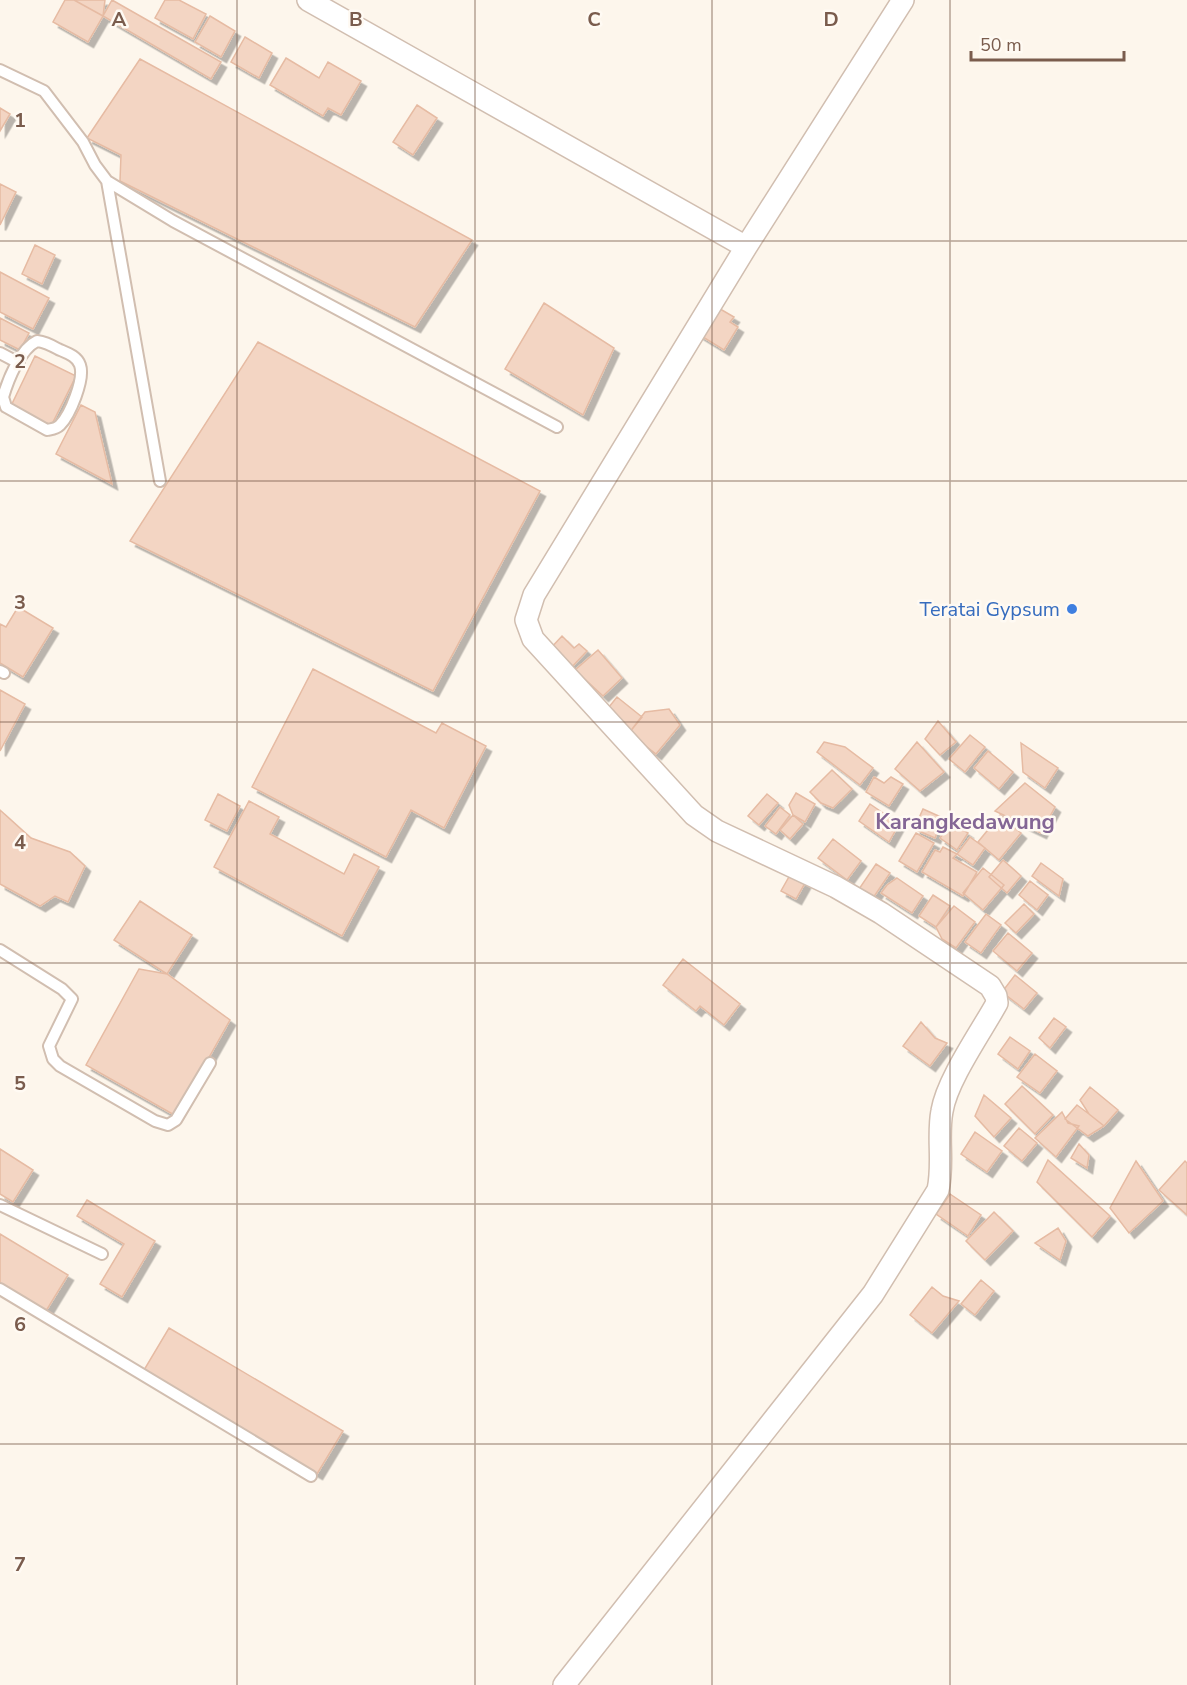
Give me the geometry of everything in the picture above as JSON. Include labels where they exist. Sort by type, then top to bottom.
[{"type":"street","points":[[308,0],[746,247]]},
{"type":"street","points":[[564,1685],[873,1294],[938,1190],[942,1173],[942,1109],[948,1092],[997,1003],[996,996],[990,987],[880,913],[836,887],[706,825],[551,661],[527,628],[527,612],[534,595],[746,247],[903,0]]},
{"type":"lane","points":[[0,70],[44,91],[83,142],[95,165],[107,181],[173,220],[557,427]]},
{"type":"lane","points":[[107,181],[160,481]]},
{"type":"lane","points":[[45,342],[76,357],[82,376],[72,404],[60,426],[47,430],[6,407],[3,397],[6,386],[19,363],[30,344],[45,342]]},
{"type":"lane","points":[[0,353],[19,363]]},
{"type":"lane","points":[[0,950],[62,989],[72,999],[48,1046],[53,1059],[60,1066],[156,1121],[168,1125],[176,1120],[210,1064]]},
{"type":"lane","points":[[0,1205],[102,1254]]},
{"type":"lane","points":[[0,1289],[311,1476]]},
{"type":"building","points":[[65,0],[74,0],[103,16],[88,42],[53,22]]},
{"type":"building","points":[[74,0],[105,0],[103,16]]},
{"type":"building","points":[[112,0],[221,62],[211,79],[103,16]]},
{"type":"building","points":[[165,0],[179,0],[206,14],[193,39],[155,18]]},
{"type":"building","points":[[210,16],[235,31],[221,57],[195,42]]},
{"type":"building","points":[[245,37],[272,53],[259,78],[231,62]]},
{"type":"building","points":[[286,58],[319,78],[328,62],[361,81],[341,115],[328,108],[323,116],[270,85]]},
{"type":"building","points":[[140,59],[472,240],[415,327],[120,181],[121,155],[87,138]]},
{"type":"building","points":[[417,105],[437,118],[413,155],[393,142]]},
{"type":"building","points":[[0,108],[10,114],[0,131]]},
{"type":"building","points":[[0,184],[16,192],[0,225]]},
{"type":"building","points":[[35,245],[55,255],[42,284],[22,274]]},
{"type":"building","points":[[0,272],[49,298],[33,329],[0,312]]},
{"type":"building","points":[[544,303],[614,348],[583,415],[505,369]]},
{"type":"building","points":[[715,306],[734,317],[730,322],[738,327],[724,350],[698,334]]},
{"type":"building","points":[[0,318],[29,333],[20,350],[0,340]]},
{"type":"building","points":[[258,342],[540,491],[433,691],[130,541]]},
{"type":"building","points":[[35,356],[76,376],[50,428],[10,408]]},
{"type":"building","points":[[81,405],[95,412],[112,484],[56,454]]},
{"type":"building","points":[[18,607],[53,628],[23,677],[0,663],[0,624],[6,627]]},
{"type":"building","points":[[562,636],[574,648],[579,644],[587,651],[569,670],[549,650]]},
{"type":"building","points":[[598,650],[622,678],[603,696],[575,670]]},
{"type":"building","points":[[313,669],[436,733],[442,723],[486,746],[444,828],[411,810],[386,857],[252,787]]},
{"type":"building","points":[[0,690],[25,704],[0,751]]},
{"type":"building","points":[[617,697],[642,717],[629,733],[605,712]]},
{"type":"building","points":[[669,709],[680,725],[656,754],[629,733],[645,712]]},
{"type":"building","points":[[938,721],[956,742],[940,755],[925,739]]},
{"type":"building","points":[[970,735],[985,747],[965,772],[949,759]]},
{"type":"building","points":[[824,742],[845,747],[873,768],[860,785],[817,752]]},
{"type":"building","points":[[917,742],[944,772],[920,791],[895,769]]},
{"type":"building","points":[[1021,743],[1058,768],[1045,788],[1023,772]]},
{"type":"building","points":[[988,751],[1013,772],[999,789],[974,768]]},
{"type":"building","points":[[832,770],[852,789],[833,808],[821,803],[810,792]]},
{"type":"building","points":[[874,777],[884,783],[891,777],[903,784],[889,806],[866,792]]},
{"type":"building","points":[[1025,783],[1055,807],[1041,833],[995,811]]},
{"type":"building","points":[[796,793],[815,804],[805,822],[793,815],[789,805]]},
{"type":"building","points":[[218,794],[240,806],[227,831],[205,820]]},
{"type":"building","points":[[767,794],[778,803],[759,825],[748,816]]},
{"type":"building","points":[[249,801],[279,817],[270,834],[344,874],[354,854],[379,867],[342,936],[214,867]]},
{"type":"building","points":[[870,804],[899,824],[889,842],[859,821]]},
{"type":"building","points":[[780,807],[790,815],[776,834],[765,826]]},
{"type":"building","points":[[923,809],[943,818],[935,838],[914,829]]},
{"type":"building","points":[[0,810],[31,838],[70,852],[85,866],[68,902],[55,896],[40,906],[0,884]]},
{"type":"building","points":[[793,815],[803,824],[790,839],[780,830]]},
{"type":"building","points":[[1000,815],[1021,833],[999,860],[978,842]]},
{"type":"building","points":[[951,822],[968,833],[957,850],[940,838]]},
{"type":"building","points":[[916,833],[934,843],[917,872],[899,861]]},
{"type":"building","points":[[970,837],[985,848],[973,865],[957,854]]},
{"type":"building","points":[[833,839],[861,861],[847,880],[818,858]]},
{"type":"building","points":[[943,847],[957,854],[953,858],[977,872],[963,896],[922,872],[935,850],[940,852]]},
{"type":"building","points":[[1003,860],[1021,876],[1007,893],[989,877]]},
{"type":"building","points":[[1041,863],[1063,879],[1059,896],[1032,876]]},
{"type":"building","points":[[876,864],[890,873],[873,898],[859,889]]},
{"type":"building","points":[[983,868],[1004,885],[983,910],[963,893]]},
{"type":"building","points":[[790,875],[805,883],[796,899],[781,891]]},
{"type":"building","points":[[897,878],[923,896],[912,913],[881,893]]},
{"type":"building","points":[[1030,881],[1048,895],[1037,910],[1019,895]]},
{"type":"building","points":[[933,895],[950,906],[936,927],[919,916]]},
{"type":"building","points":[[140,901],[192,935],[167,974],[114,940]]},
{"type":"building","points":[[1024,904],[1034,914],[1016,933],[1005,923]]},
{"type":"building","points":[[954,906],[975,922],[956,948],[942,939],[936,927]]},
{"type":"building","points":[[986,914],[1001,925],[981,953],[965,942]]},
{"type":"building","points":[[1008,933],[1032,953],[1017,971],[993,951]]},
{"type":"building","points":[[683,959],[740,1004],[724,1025],[700,1006],[696,1011],[663,985]]},
{"type":"building","points":[[139,969],[167,974],[230,1020],[176,1116],[86,1065]]},
{"type":"building","points":[[1015,975],[1037,993],[1024,1009],[1002,992]]},
{"type":"building","points":[[1054,1018],[1066,1027],[1050,1048],[1039,1038]]},
{"type":"building","points":[[921,1022],[935,1038],[947,1043],[930,1066],[903,1046]]},
{"type":"building","points":[[1010,1037],[1030,1051],[1018,1069],[998,1054]]},
{"type":"building","points":[[1035,1054],[1057,1071],[1040,1093],[1017,1077]]},
{"type":"building","points":[[1022,1086],[1053,1115],[1035,1134],[1005,1104]]},
{"type":"building","points":[[1090,1087],[1118,1110],[1104,1126],[1089,1114],[1080,1100]]},
{"type":"building","points":[[984,1095],[1011,1118],[994,1137],[975,1116]]},
{"type":"building","points":[[1077,1105],[1104,1126],[1088,1136],[1065,1119]]},
{"type":"building","points":[[1062,1112],[1068,1123],[1079,1126],[1056,1157],[1035,1138]]},
{"type":"building","points":[[1019,1128],[1037,1143],[1022,1161],[1004,1146]]},
{"type":"building","points":[[975,1132],[1002,1151],[987,1172],[961,1154]]},
{"type":"building","points":[[1079,1144],[1089,1155],[1087,1168],[1071,1158]]},
{"type":"building","points":[[0,1149],[33,1170],[13,1202],[0,1194]]},
{"type":"building","points":[[1048,1160],[1110,1216],[1092,1237],[1037,1182]]},
{"type":"building","points":[[1136,1161],[1163,1201],[1129,1233],[1110,1208]]},
{"type":"building","points":[[1185,1161],[1187,1163],[1187,1215],[1159,1190]]},
{"type":"building","points":[[950,1194],[981,1215],[968,1236],[936,1214]]},
{"type":"building","points":[[87,1200],[155,1241],[122,1297],[100,1284],[124,1244],[77,1216]]},
{"type":"building","points":[[994,1212],[1013,1231],[985,1260],[966,1241]]},
{"type":"building","points":[[1058,1228],[1066,1241],[1060,1260],[1035,1243]]},
{"type":"building","points":[[0,1234],[68,1275],[46,1311],[0,1283]]},
{"type":"building","points":[[981,1280],[994,1291],[975,1315],[961,1304]]},
{"type":"building","points":[[932,1287],[943,1296],[959,1301],[932,1333],[910,1315]]},
{"type":"building","points":[[169,1328],[343,1431],[317,1474],[144,1370]]},
{"type":"place","name":"Teratai Gypsum","points":[[1072,609]]},
{"type":"district","name":"Karangkedawung","points":[[965,821]]}]
